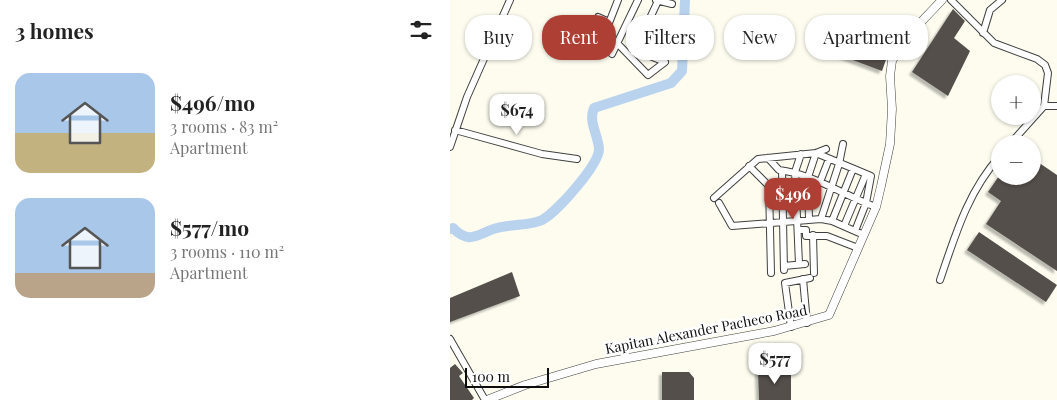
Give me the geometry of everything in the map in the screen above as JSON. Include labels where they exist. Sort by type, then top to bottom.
[{"type":"street","points":[[450,147],[454,130],[485,54],[510,0]]},
{"type":"street","points":[[612,15],[618,0]]},
{"type":"street","points":[[626,53],[617,43],[638,0]]},
{"type":"street","points":[[650,15],[657,0],[672,4]]},
{"type":"street","name":"Kapitan Alexander Pacheco Road","points":[[486,400],[525,385],[596,364],[791,327],[830,314],[876,206],[890,144],[892,109],[890,76],[892,61],[904,41],[942,0]]},
{"type":"street","points":[[951,0],[983,34],[998,45],[1037,59],[1045,65],[1048,78],[1044,106],[1018,135]]},
{"type":"street","points":[[983,34],[990,10],[1002,0]]},
{"type":"street","points":[[633,60],[648,74],[665,62],[660,60]]},
{"type":"street","points":[[1044,106],[1057,106]]},
{"type":"street","points":[[454,130],[542,154],[577,159]]},
{"type":"street","points":[[821,219],[832,188],[843,144]]},
{"type":"street","points":[[826,149],[816,153],[758,160],[749,166],[716,201],[732,226],[821,219],[832,221],[864,235]]},
{"type":"street","points":[[816,153],[871,176],[866,203],[855,231]]},
{"type":"street","points":[[809,220],[808,177],[816,153]]},
{"type":"street","points":[[782,171],[784,268],[802,264],[797,221],[795,172],[801,154]]},
{"type":"street","points":[[768,158],[779,170],[795,172],[876,206]]},
{"type":"street","points":[[820,182],[829,159]]},
{"type":"street","points":[[749,166],[768,186],[771,272]]},
{"type":"street","points":[[940,280],[972,196],[991,167]]},
{"type":"street","points":[[832,221],[853,169]]},
{"type":"street","points":[[844,226],[866,174]]},
{"type":"street","points":[[798,230],[806,230],[806,236],[828,236],[858,248]]},
{"type":"street","points":[[807,323],[813,235]]},
{"type":"street","points":[[791,327],[785,281],[809,276]]},
{"type":"street","points":[[450,339],[486,400]]},
{"type":"building","points":[[953,9],[965,21],[954,38],[970,51],[948,96],[912,72],[920,60],[928,60],[928,47]]},
{"type":"building","points":[[853,60],[886,60],[882,71]]},
{"type":"building","points":[[1041,164],[1057,175],[1057,271],[986,224],[1001,201],[988,192],[993,185],[1041,185]]},
{"type":"building","points":[[979,232],[1057,285],[1046,302],[967,250]]},
{"type":"building","points":[[512,272],[520,296],[450,322],[450,298]]},
{"type":"building","points":[[455,364],[463,373],[459,376],[474,398],[472,400],[450,400],[450,368]]},
{"type":"building","points":[[791,370],[791,400],[759,400],[758,371]]},
{"type":"building","points":[[662,372],[689,372],[694,378],[694,400],[662,400]]},
{"type":"waterway","points":[[450,229],[453,228],[464,236],[474,237],[497,228],[537,222],[557,208],[585,177],[597,156],[599,149],[592,118],[594,108],[671,83],[682,71],[685,0]]}]
